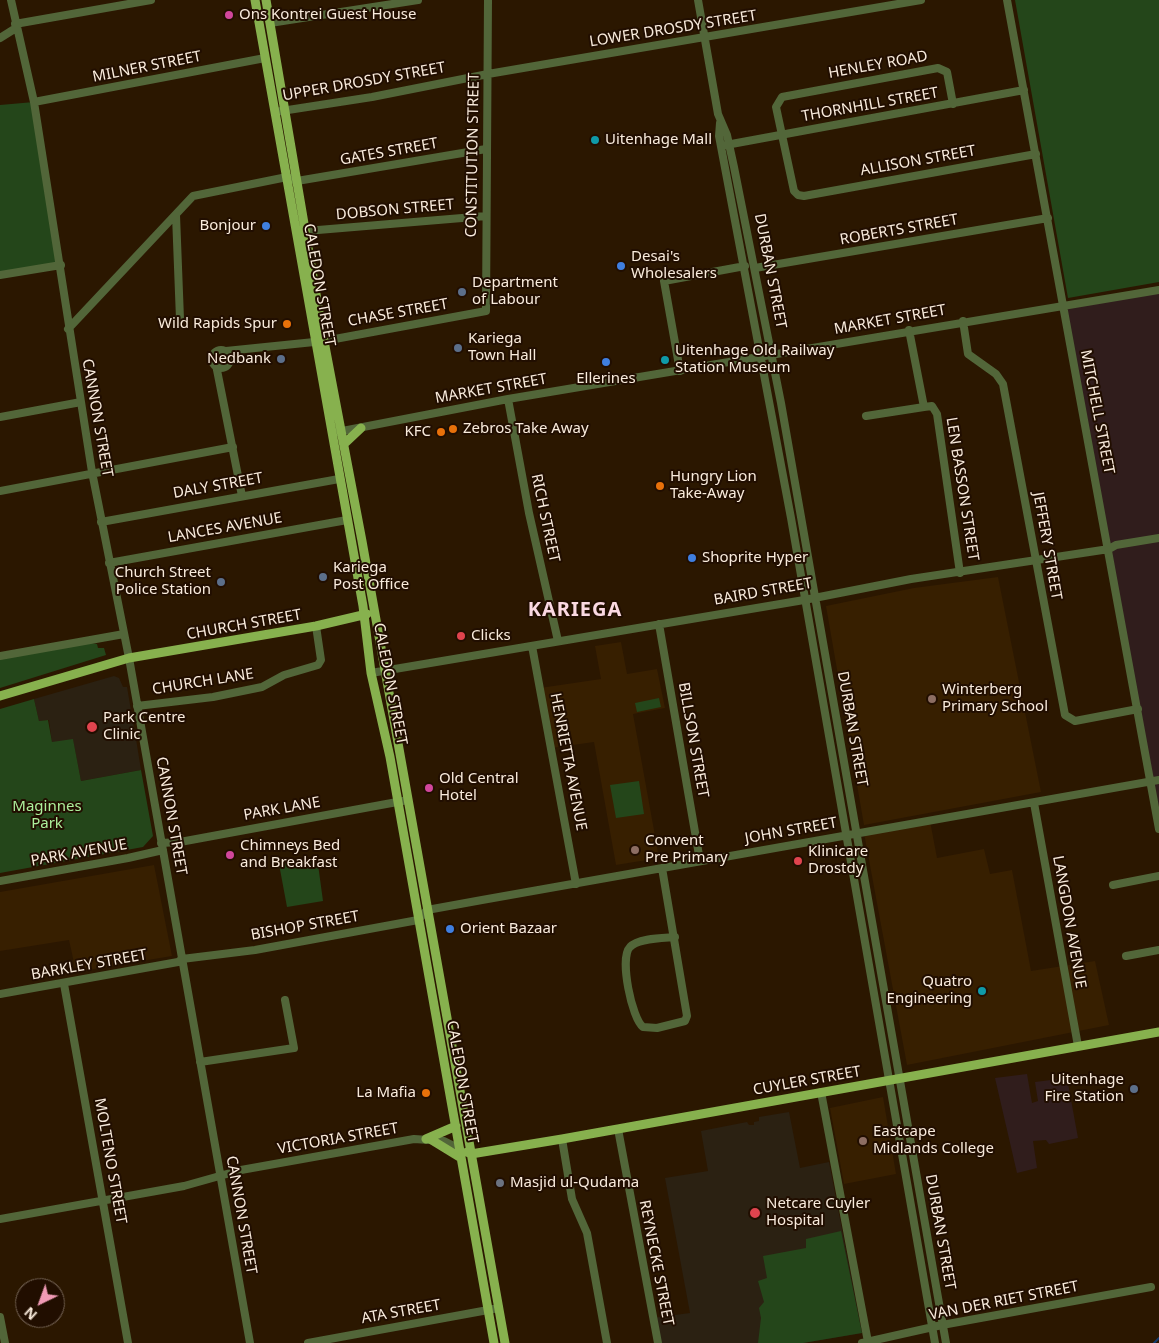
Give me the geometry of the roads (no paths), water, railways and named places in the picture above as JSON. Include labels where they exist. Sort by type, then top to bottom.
[{"type":"main road","name":"CALEDON STREET","points":[[255,0],[287,177],[320,341],[342,432],[505,1343]]},
{"type":"main road","name":"CALEDON STREET","points":[[266,0],[306,231],[332,433],[363,606],[371,673],[398,802],[494,1343]]},
{"type":"main road","points":[[344,444],[361,428]]},
{"type":"main road","points":[[373,603],[369,612],[363,617],[377,626]]},
{"type":"main road","name":"CHURCH STREET","points":[[0,696],[129,658],[363,617]]},
{"type":"main road","name":"CUYLER STREET","points":[[471,1154],[1159,1032]]},
{"type":"main road","points":[[428,1139],[456,1126]]},
{"type":"main road","points":[[428,1139],[461,1153],[471,1154]]},
{"type":"street","name":"CANNON STREET","points":[[11,0],[15,26],[34,102],[61,265],[68,329],[92,472],[129,658],[250,1343]]},
{"type":"street","points":[[0,38],[15,26],[151,0]]},
{"type":"street","points":[[270,23],[418,0]]},
{"type":"street","name":"CONSTITUTION STREET","points":[[486,311],[488,0]]},
{"type":"street","name":"DURBAN STREET","points":[[698,0],[720,123],[754,268],[772,356],[946,1343]]},
{"type":"street","name":"LOWER DROSDY STREET","points":[[488,74],[921,0]]},
{"type":"street","name":"MITCHELL STREET","points":[[1008,0],[1138,709],[1155,780],[1159,829]]},
{"type":"street","name":"MILNER STREET","points":[[34,102],[265,58]]},
{"type":"street","name":"HENLEY ROAD","points":[[783,134],[776,107],[782,97],[938,68],[947,72],[953,104]]},
{"type":"street","name":"UPPER DROSDY STREET","points":[[275,112],[372,97],[488,74]]},
{"type":"street","name":"THORNHILL STREET","points":[[725,145],[1024,90]]},
{"type":"street","name":"ALLISON STREET","points":[[783,134],[793,189],[798,195],[804,196],[1036,154]]},
{"type":"street","name":"DURBAN STREET","points":[[725,145],[935,1343]]},
{"type":"street","name":"GATES STREET","points":[[297,181],[486,150]]},
{"type":"street","points":[[68,329],[188,200],[198,194],[287,177],[297,181]]},
{"type":"street","points":[[176,214],[180,318]]},
{"type":"street","name":"DOBSON STREET","points":[[306,231],[486,216]]},
{"type":"street","name":"ROBERTS STREET","points":[[754,268],[1048,218]]},
{"type":"street","points":[[0,275],[61,265]]},
{"type":"street","points":[[680,371],[664,280],[745,266]]},
{"type":"street","name":"MARKET STREET","points":[[332,433],[508,399],[762,358],[909,330],[1159,290]]},
{"type":"street","name":"CHASE STREET","points":[[226,351],[320,341],[486,311]]},
{"type":"street","name":"JEFFERY STREET","points":[[963,322],[968,354],[996,374],[1003,384],[1066,717],[1075,721],[1138,709]]},
{"type":"street","name":"LEN BASSON STREET","points":[[909,330],[924,407],[932,406],[936,410],[960,572]]},
{"type":"street","points":[[216,366],[227,363],[244,349]]},
{"type":"street","points":[[221,381],[227,363],[226,351],[219,350],[214,353],[213,359],[221,381],[242,496]]},
{"type":"street","name":"RICH STREET","points":[[508,399],[529,513],[558,641]]},
{"type":"street","points":[[0,417],[81,402]]},
{"type":"street","points":[[866,416],[924,407]]},
{"type":"street","points":[[0,491],[232,446]]},
{"type":"street","name":"DALY STREET","points":[[102,522],[339,479]]},
{"type":"street","name":"LANCES AVENUE","points":[[109,563],[347,520]]},
{"type":"street","name":"BAIRD STREET","points":[[371,673],[804,600],[911,579],[1109,549],[1116,545],[1159,538]]},
{"type":"street","name":"BILLSON STREET","points":[[659,624],[700,861]]},
{"type":"street","name":"CHURCH LANE","points":[[137,706],[213,697],[262,687],[284,675],[318,665],[322,660],[316,626]]},
{"type":"street","points":[[0,656],[124,634]]},
{"type":"street","name":"HENRIETTA AVENUE","points":[[532,646],[576,884]]},
{"type":"street","name":"JOHN STREET","points":[[428,910],[1155,780]]},
{"type":"street","name":"PARK LANE","points":[[162,846],[408,800]]},
{"type":"street","name":"LANGDON AVENUE","points":[[1034,803],[1078,1046]]},
{"type":"street","name":"PARK AVENUE","points":[[0,881],[128,858],[162,846]]},
{"type":"street","points":[[662,868],[675,937],[687,1018],[685,1021],[662,1027],[643,1027],[634,1015],[625,962],[626,952],[635,943],[675,937]]},
{"type":"street","points":[[1113,885],[1159,876]]},
{"type":"street","points":[[418,920],[428,910]]},
{"type":"street","name":"BISHOP STREET","points":[[182,959],[246,951],[418,920]]},
{"type":"street","points":[[1126,956],[1159,950]]},
{"type":"street","name":"BARKLEY STREET","points":[[0,994],[64,984],[178,962],[182,959]]},
{"type":"street","name":"MOLTENO STREET","points":[[64,984],[128,1343]]},
{"type":"street","points":[[200,1062],[294,1048],[285,1000]]},
{"type":"street","points":[[821,1092],[865,1342]]},
{"type":"street","name":"REYNECKE STREET","points":[[618,1129],[658,1343]]},
{"type":"street","name":"VICTORIA STREET","points":[[0,1219],[184,1186],[220,1176],[376,1146],[428,1139]]},
{"type":"street","points":[[562,1139],[573,1201],[587,1233],[606,1343]]},
{"type":"street","name":"VAN DER RIET STREET","points":[[865,1342],[942,1325],[1151,1288]]},
{"type":"street","name":"ATA STREET","points":[[308,1343],[498,1308]]},
{"type":"street","points":[[0,1317],[5,1343]]},
{"type":"waterway","points":[[1154,1343],[1159,1338]]},
{"type":"place","name":"Ons Kontrei Guest House","points":[[229,15]]},
{"type":"place","name":"Uitenhage Mall","points":[[595,140]]},
{"type":"place","name":"Bonjour","points":[[266,226]]},
{"type":"place","name":"Desai's Wholesalers","points":[[621,266]]},
{"type":"place","name":"Department of Labour","points":[[462,292]]},
{"type":"place","name":"Wild Rapids Spur","points":[[287,324]]},
{"type":"place","name":"Kariega Town Hall","points":[[458,348]]},
{"type":"place","name":"Nedbank","points":[[281,359]]},
{"type":"place","name":"Uitenhage Old Railway Station Museum","points":[[665,360]]},
{"type":"place","name":"Ellerines","points":[[606,362]]},
{"type":"place","name":"Zebros Take Away","points":[[453,429]]},
{"type":"place","name":"KFC","points":[[441,432]]},
{"type":"place","name":"Hungry Lion Take-Away","points":[[660,486]]},
{"type":"place","name":"Shoprite Hyper","points":[[692,558]]},
{"type":"place","name":"Kariega Post Office","points":[[323,577]]},
{"type":"place","name":"Church Street Police Station","points":[[221,582]]},
{"type":"place","name":"Clicks","points":[[461,636]]},
{"type":"place","name":"Winterberg Primary School","points":[[932,699]]},
{"type":"place","name":"Park Centre Clinic","points":[[92,727]]},
{"type":"place","name":"Old Central Hotel","points":[[429,788]]},
{"type":"place","name":"Convent Pre Primary","points":[[635,850]]},
{"type":"place","name":"Chimneys Bed and Breakfast","points":[[230,855]]},
{"type":"place","name":"Klinicare Drostdy","points":[[798,861]]},
{"type":"place","name":"Orient Bazaar","points":[[450,929]]},
{"type":"place","name":"Quatro Engineering","points":[[982,991]]},
{"type":"place","name":"Uitenhage Fire Station","points":[[1134,1089]]},
{"type":"place","name":"La Mafia","points":[[426,1093]]},
{"type":"place","name":"Eastcape Midlands College","points":[[863,1141]]},
{"type":"place","name":"Masjid ul-Qudama","points":[[500,1183]]},
{"type":"place","name":"Netcare Cuyler Hospital","points":[[755,1213]]},
{"type":"district","name":"KARIEGA","points":[[575,610]]},
{"type":"park label","name":"Maginnes Park","points":[[47,816]]}]
